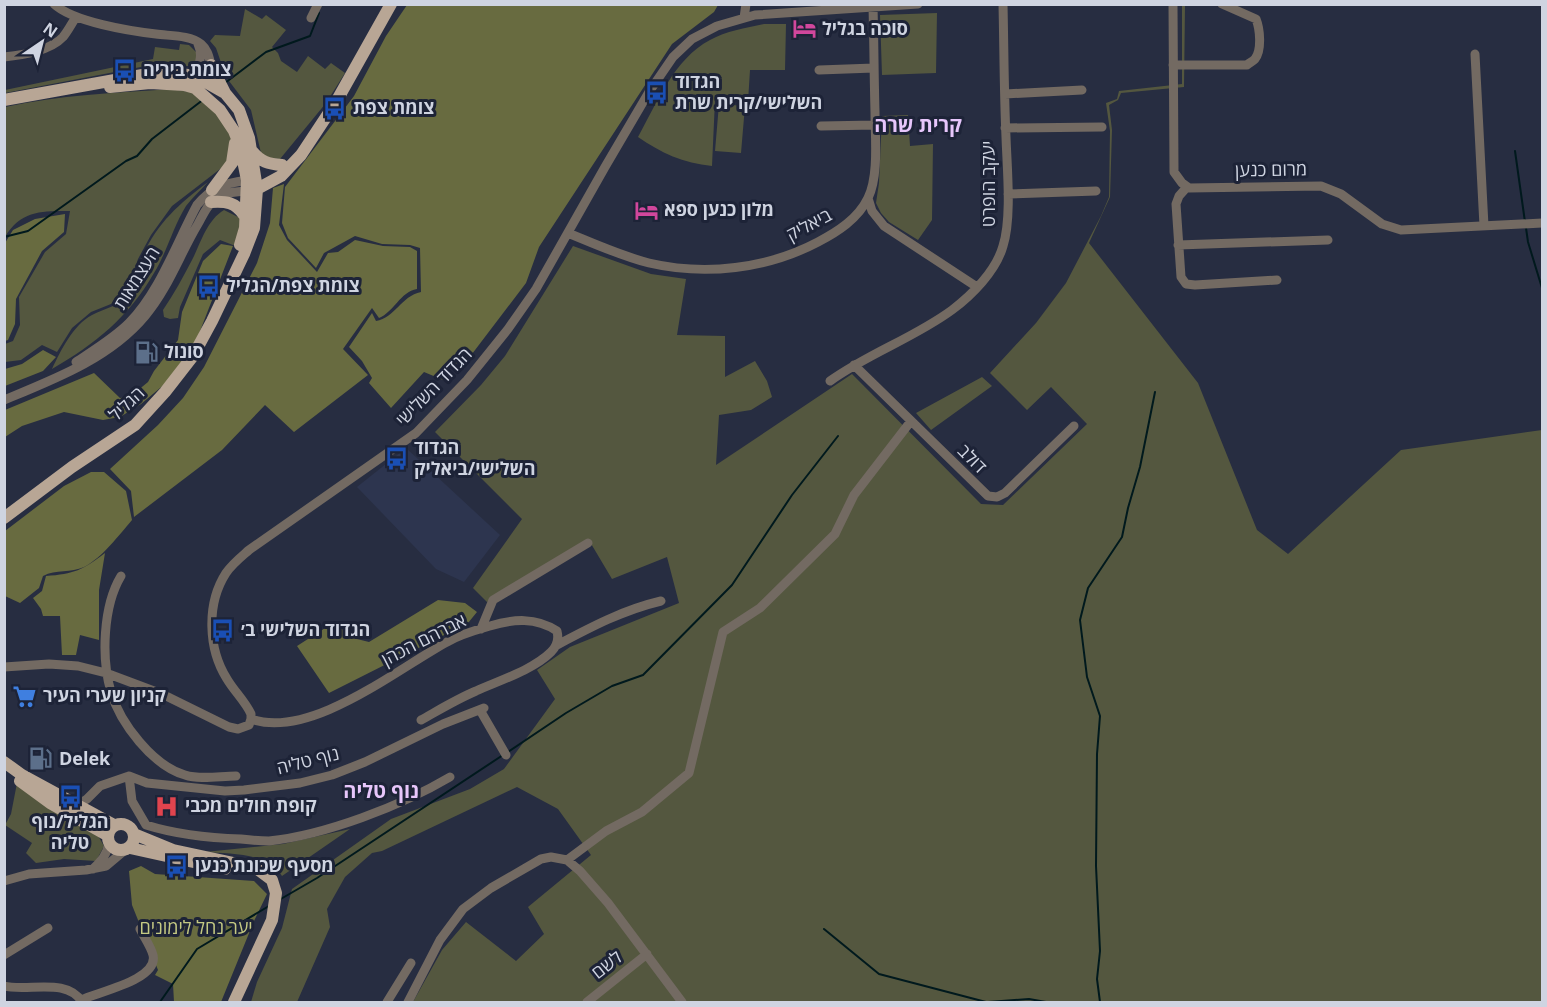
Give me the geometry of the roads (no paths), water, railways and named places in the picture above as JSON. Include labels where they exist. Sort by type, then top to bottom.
[{"type":"main road","points":[[252,185],[281,177],[291,167],[346,85],[391,4]]},
{"type":"main road","points":[[211,65],[225,93],[239,110],[249,138],[252,151],[252,185]]},
{"type":"main road","points":[[4,100],[148,74],[173,73],[225,93]]},
{"type":"main road","points":[[198,82],[236,135],[252,185]]},
{"type":"main road","points":[[236,135],[232,163],[212,196],[238,206],[244,214]]},
{"type":"main road","points":[[252,185],[276,170],[299,148],[309,142]]},
{"type":"main road","points":[[252,151],[268,164],[282,165]]},
{"type":"main road","name":"הגליל","points":[[231,279],[245,228],[244,214],[252,185]]},
{"type":"main road","name":"הגליל","points":[[4,518],[72,467],[135,425],[193,356],[244,254],[254,228],[252,185]]},
{"type":"main road","points":[[4,762],[22,775],[93,815],[110,834],[114,849],[127,849],[251,873],[276,892]]},
{"type":"main road","points":[[4,770],[50,803],[110,834]]},
{"type":"main road","points":[[110,834],[126,825],[134,834],[173,850],[256,868],[272,880],[276,892],[272,920],[234,1002]]},
{"type":"main road","points":[[127,849],[134,842],[134,834]]},
{"type":"street","points":[[54,4],[61,11],[76,17],[131,31],[196,41],[204,47],[211,65],[198,82]]},
{"type":"street","points":[[311,18],[318,4]]},
{"type":"street","points":[[744,18],[746,4]]},
{"type":"street","name":"הגדוד השלישי","points":[[251,719],[248,709],[227,680],[216,653],[212,610],[226,573],[249,550],[375,463],[430,420],[467,380],[536,290],[644,100],[673,57],[692,39],[706,31],[744,18],[777,12],[918,4]]},
{"type":"street","name":"יעקב הופרט","points":[[830,381],[854,365],[918,333],[953,309],[977,287],[993,266],[1003,247],[1008,194],[1003,4]]},
{"type":"street","points":[[1173,4],[1174,172],[1187,187],[1179,196],[1176,204],[1180,277],[1186,284],[1195,285],[1277,279]]},
{"type":"street","points":[[1173,65],[1246,65],[1254,59],[1258,52],[1259,27],[1256,19],[1222,4]]},
{"type":"street","name":"ביאליק","points":[[568,233],[620,254],[660,265],[696,270],[738,267],[788,255],[826,237],[851,220],[868,198],[873,184],[875,125],[873,7]]},
{"type":"street","points":[[4,57],[34,51],[55,43],[64,36],[76,17]]},
{"type":"street","points":[[196,41],[201,52],[198,82]]},
{"type":"street","points":[[1475,54],[1484,226]]},
{"type":"street","points":[[819,69],[874,68]]},
{"type":"street","points":[[1005,94],[1082,90]]},
{"type":"street","points":[[821,126],[875,125]]},
{"type":"street","points":[[1005,128],[1102,127]]},
{"type":"street","points":[[212,196],[220,185],[252,185]]},
{"type":"street","name":"מרום כנען","points":[[1187,187],[1321,186],[1341,194],[1382,224],[1401,230],[1542,223]]},
{"type":"street","points":[[1008,194],[1096,191]]},
{"type":"street","name":"העצמאות","points":[[4,400],[39,386],[99,347],[132,320],[147,301],[197,205],[212,196]]},
{"type":"street","points":[[868,198],[872,211],[884,226],[977,287]]},
{"type":"street","points":[[1178,245],[1328,240]]},
{"type":"street","name":"דולב","points":[[854,365],[988,496],[997,497],[1014,485],[1074,426]]},
{"type":"street","points":[[567,860],[606,831],[642,812],[689,773],[723,632],[760,608],[835,534],[854,495],[911,421]]},
{"type":"street","points":[[481,629],[493,600],[588,543]]},
{"type":"street","points":[[121,576],[114,588],[108,608],[106,632],[106,673],[116,705],[141,745],[154,757],[185,775],[236,776]]},
{"type":"street","points":[[421,720],[533,664],[550,653],[556,645],[607,618],[661,601]]},
{"type":"street","name":"אברהם הכהן","points":[[251,719],[264,724],[281,723],[321,713],[342,704],[447,642],[481,629],[518,620],[549,626],[557,631],[559,638],[556,645]]},
{"type":"street","points":[[4,667],[68,665],[106,673],[162,694],[229,727],[244,728],[249,725],[251,719]]},
{"type":"street","name":"נוף טליה","points":[[129,776],[147,783],[225,790],[300,783],[332,775],[365,762],[443,724],[482,709],[507,756]]},
{"type":"street","points":[[76,806],[100,786],[129,776],[132,801],[147,825],[175,834],[268,841],[303,834],[366,816],[419,794],[450,777]]},
{"type":"street","points":[[93,815],[91,804],[100,786]]},
{"type":"street","points":[[93,869],[107,851],[110,834]]},
{"type":"street","points":[[4,881],[29,874],[106,866],[127,849]]},
{"type":"street","points":[[408,1002],[440,940],[463,909],[491,888],[541,859],[551,857],[567,860],[580,871],[608,903],[682,1002]]},
{"type":"street","points":[[4,956],[48,928]]},
{"type":"street","points":[[4,986],[63,989],[81,1001],[126,984],[147,973],[153,963],[153,956],[140,930]]},
{"type":"street","name":"לשם","points":[[587,1002],[647,954]]},
{"type":"street","points":[[387,1002],[411,963]]},
{"type":"waterway","points":[[225,83],[266,52],[310,36],[319,13]]},
{"type":"waterway","points":[[4,237],[28,231],[126,161],[137,156],[152,139],[204,99]]},
{"type":"waterway","points":[[1515,151],[1525,222]]},
{"type":"waterway","points":[[1526,228],[1542,288]]},
{"type":"waterway","points":[[1100,1002],[1097,979],[1100,951],[1096,866],[1097,754],[1100,716],[1087,677],[1080,620],[1088,588],[1122,537],[1140,467],[1155,392]]},
{"type":"waterway","points":[[508,752],[566,713],[612,686],[643,675],[732,585],[792,495],[838,436]]},
{"type":"waterway","points":[[279,900],[317,878],[503,755]]},
{"type":"waterway","points":[[160,1002],[197,949],[269,906]]},
{"type":"waterway","points":[[824,929],[879,974],[986,1002]]},
{"type":"waterway","points":[[988,1002],[1029,999],[1046,1002]]},
{"type":"place","name":"סוכה בגליל","points":[[804,29]]},
{"type":"place","name":"צומת ביריה","points":[[125,70]]},
{"type":"place","name":"הגדוד השלישי/קרית שרת","points":[[657,92]]},
{"type":"place","name":"צומת צפת","points":[[335,108]]},
{"type":"place","name":"מלון כנען ספא","points":[[646,210]]},
{"type":"place","name":"צומת צפת/הגליל","points":[[208,286]]},
{"type":"place","name":"סונול","points":[[146,352]]},
{"type":"place","name":"הגדוד השלישי/ביאליק","points":[[396,458]]},
{"type":"place","name":"הגדוד השלישי ב׳","points":[[223,630]]},
{"type":"place","name":"קניון שערי העיר","points":[[25,696]]},
{"type":"place","name":"Delek","points":[[41,759]]},
{"type":"place","name":"הגליל/נוף טליה","points":[[70,796]]},
{"type":"place","name":"קופת חולים מכבי","points":[[167,806]]},
{"type":"place","name":"מסעף שכונת כנען","points":[[177,866]]},
{"type":"district","name":"קרית שרה","points":[[918,125]]},
{"type":"district","name":"נוף טליה","points":[[381,791]]},
{"type":"park label","name":"יער נחל לימונים","points":[[196,928]]}]
